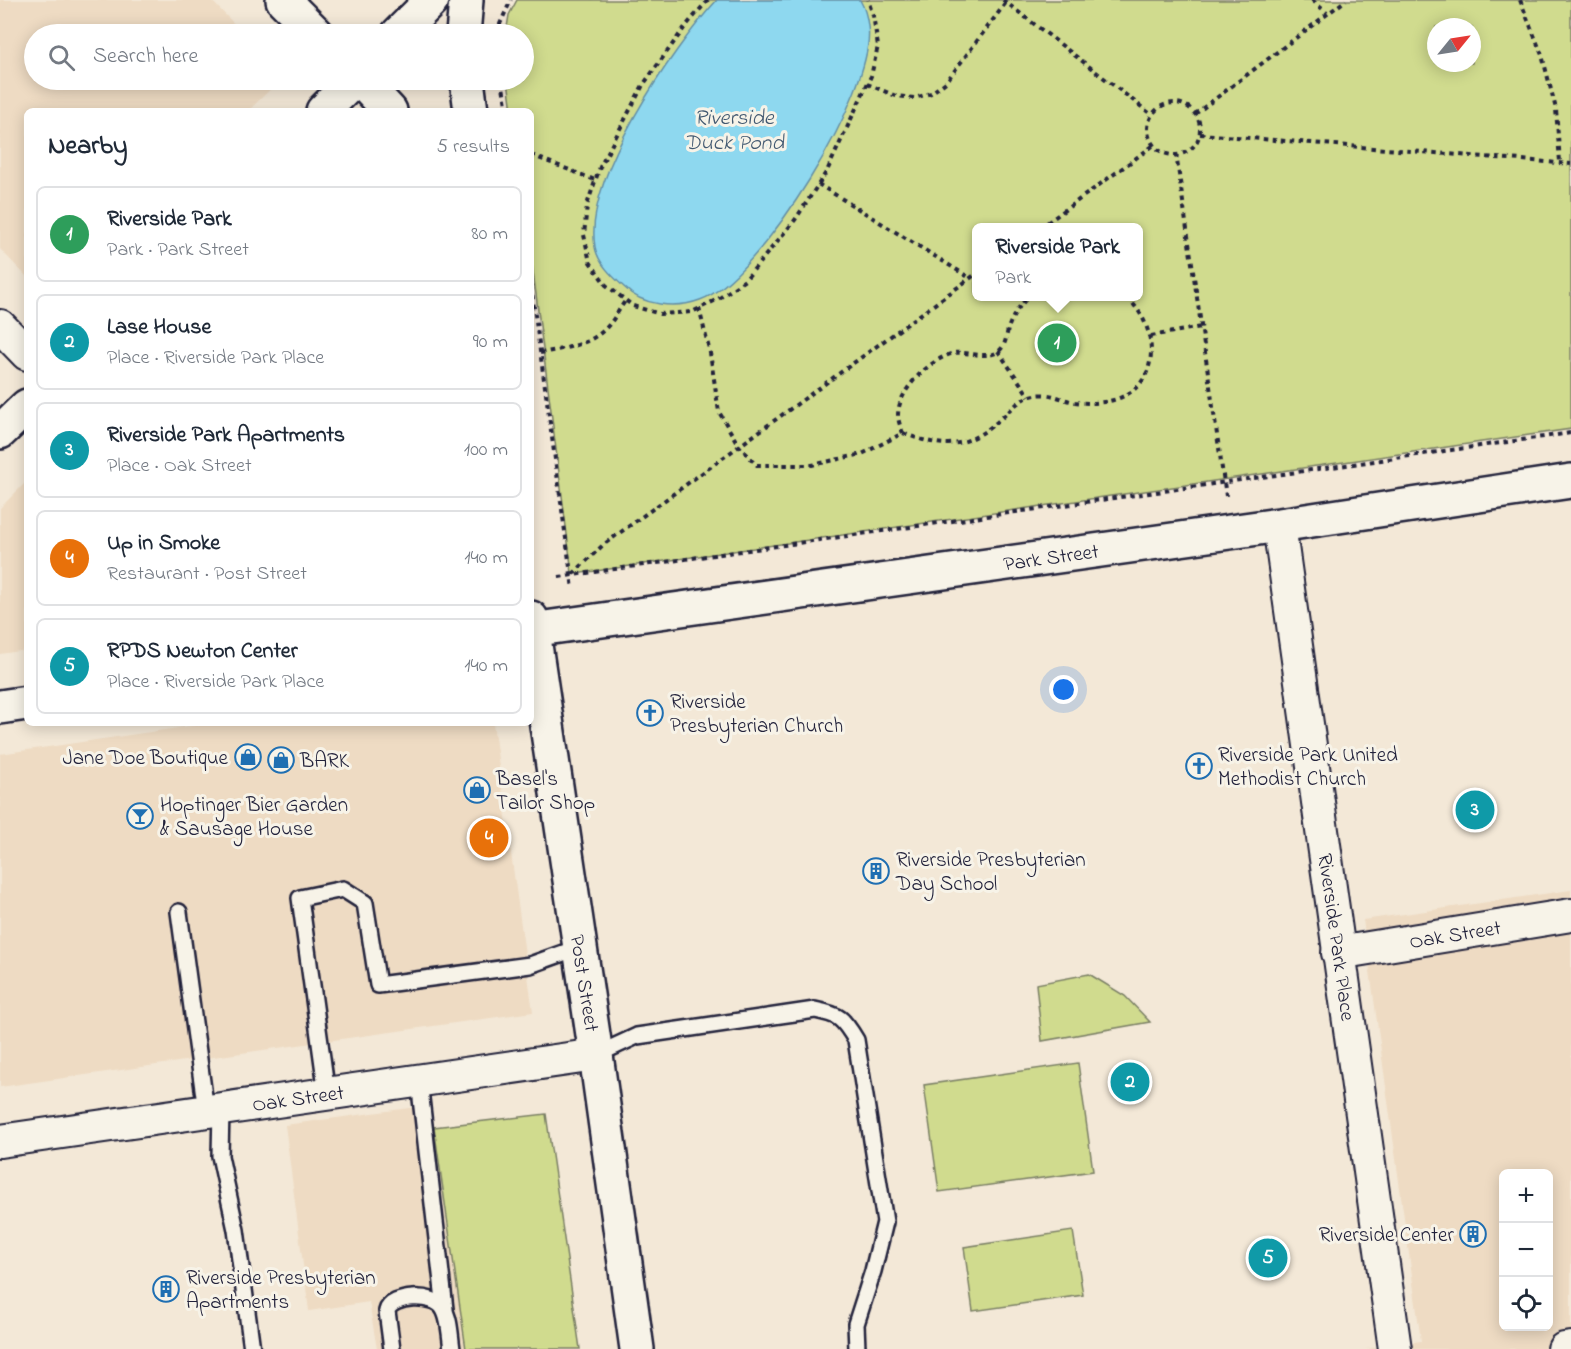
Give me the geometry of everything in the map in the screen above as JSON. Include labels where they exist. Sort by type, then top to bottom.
[{"type":"street","points":[[283,0],[307,24]]},
{"type":"street","points":[[408,24],[432,0]]},
{"type":"street","points":[[464,24],[466,0]]},
{"type":"street","points":[[326,108],[344,90]]},
{"type":"street","points":[[370,90],[387,108]]},
{"type":"street","points":[[468,90],[471,108]]},
{"type":"street","points":[[0,326],[24,351]]},
{"type":"street","points":[[0,432],[24,409]]},
{"type":"street","name":"Park Street","points":[[534,626],[1279,525],[1571,480]]},
{"type":"street","name":"Riverside Park Place","points":[[1279,525],[1395,1349]]},
{"type":"street","name":"Post Street","points":[[534,639],[637,1349]]},
{"type":"street","points":[[0,707],[24,703]]},
{"type":"street","name":"Oak Street","points":[[1338,953],[1571,915]]},
{"type":"street","name":"Oak Street","points":[[0,1141],[596,1055]]},
{"type":"street","points":[[1564,1349],[1571,1348]]},
{"type":"lane","points":[[327,1094],[300,898],[343,889],[365,903],[378,985],[530,965],[580,948]]},
{"type":"lane","points":[[179,912],[220,1156],[236,1230],[252,1349]]},
{"type":"lane","points":[[596,1055],[637,1036],[815,1010],[835,1014],[847,1026],[856,1040],[885,1222],[873,1271],[856,1324],[857,1349]]},
{"type":"lane","points":[[419,1081],[445,1310],[452,1349]]},
{"type":"lane","points":[[392,1349],[388,1305],[395,1300],[428,1297],[438,1301],[445,1310]]},
{"type":"path","points":[[500,24],[511,0]]},
{"type":"path","points":[[708,0],[685,27],[643,85],[600,167],[587,205],[584,235],[590,262],[606,285],[633,306],[660,314],[692,312],[718,299],[745,280],[795,220],[827,171],[867,84],[878,46],[868,0]]},
{"type":"path","points":[[1312,0],[1327,14]]},
{"type":"path","points":[[1195,114],[1346,0]]},
{"type":"path","points":[[1520,0],[1542,55],[1556,109],[1560,162]]},
{"type":"path","points":[[867,84],[896,96],[915,98],[931,93],[946,82],[1006,1],[1152,115]]},
{"type":"path","points":[[504,90],[507,108]]},
{"type":"path","points":[[1174,103],[1189,107],[1200,125],[1200,134],[1194,146],[1176,154],[1160,151],[1154,145],[1149,132],[1152,115],[1160,107],[1174,103]]},
{"type":"path","points":[[1200,134],[1571,164]]},
{"type":"path","points":[[1047,223],[1154,145]]},
{"type":"path","points":[[1176,154],[1226,496]]},
{"type":"path","points":[[534,156],[595,180]]},
{"type":"path","points":[[571,576],[603,545],[970,278],[818,184]]},
{"type":"path","points":[[540,353],[568,348],[593,338],[607,328],[626,300]]},
{"type":"path","points":[[903,433],[898,415],[904,397],[914,379],[933,363],[952,354],[970,352],[989,355],[998,351],[1005,342],[1010,324],[1024,301]]},
{"type":"path","points":[[699,308],[710,353],[719,412],[739,446],[757,465],[812,465],[862,454],[903,433],[925,442],[950,445],[975,439],[1029,396],[1049,393],[1075,402],[1104,403],[1126,395],[1143,383],[1151,362],[1151,336],[1141,315],[1129,301]]},
{"type":"path","points":[[534,308],[573,589]]},
{"type":"path","points":[[1151,336],[1201,327]]},
{"type":"path","points":[[998,351],[1029,396]]},
{"type":"path","points":[[559,577],[1571,434]]},
{"type":"shaded area","points":[[0,0],[211,0],[234,24],[24,24],[24,90],[270,90],[251,108],[24,108],[24,274],[0,249]]},
{"type":"shaded area","points":[[24,484],[24,650],[0,654],[0,508]]},
{"type":"shaded area","points":[[191,726],[493,726],[533,1012],[0,1087],[0,754]]},
{"type":"shaded area","points":[[1571,890],[1571,1349],[1366,1349],[1421,1341],[1363,920]]},
{"type":"shaded area","points":[[431,1105],[466,1349],[377,1349],[369,1302],[309,1311],[285,1125]]},
{"type":"green space","points":[[517,0],[1571,0],[1571,429],[572,573],[534,279],[534,108],[512,108],[509,90],[534,90],[534,24],[508,24],[509,15]]},
{"type":"green space","points":[[1089,974],[1125,996],[1150,1022],[1042,1041],[1036,984]]},
{"type":"green space","points":[[1078,1063],[1093,1171],[939,1192],[924,1085]]},
{"type":"green space","points":[[546,1114],[580,1349],[466,1349],[434,1127]]},
{"type":"green space","points":[[1073,1231],[1083,1295],[973,1311],[964,1247]]},
{"type":"water","name":"Riverside Duck Pond","points":[[717,0],[860,0],[868,26],[866,55],[854,92],[835,135],[810,179],[782,221],[753,257],[725,285],[700,300],[670,305],[650,302],[631,293],[606,269],[595,247],[595,219],[603,187],[616,152],[635,116],[677,50]]},
{"type":"place","name":"Riverside Park","points":[[1057,343]]},
{"type":"place","name":"Riverside Presbyterian Church","points":[[650,713]]},
{"type":"place","name":"Jane Doe Boutique","points":[[248,757]]},
{"type":"place","name":"BARK","points":[[281,760]]},
{"type":"place","name":"Riverside Park United Methodist Church","points":[[1199,766]]},
{"type":"place","name":"Basel's Tailor Shop","points":[[477,790]]},
{"type":"place","name":"Riverside Park Apartments","points":[[1475,810]]},
{"type":"place","name":"Hoptinger Bier Garden & Sausage House","points":[[140,816]]},
{"type":"place","name":"Up in Smoke","points":[[489,838]]},
{"type":"place","name":"Riverside Presbyterian Day School","points":[[876,871]]},
{"type":"place","name":"Lase House","points":[[1130,1082]]},
{"type":"place","name":"Riverside Center","points":[[1473,1234]]},
{"type":"place","name":"RPDS Newton Center","points":[[1268,1258]]},
{"type":"place","name":"Riverside Presbyterian Apartments","points":[[166,1289]]}]
